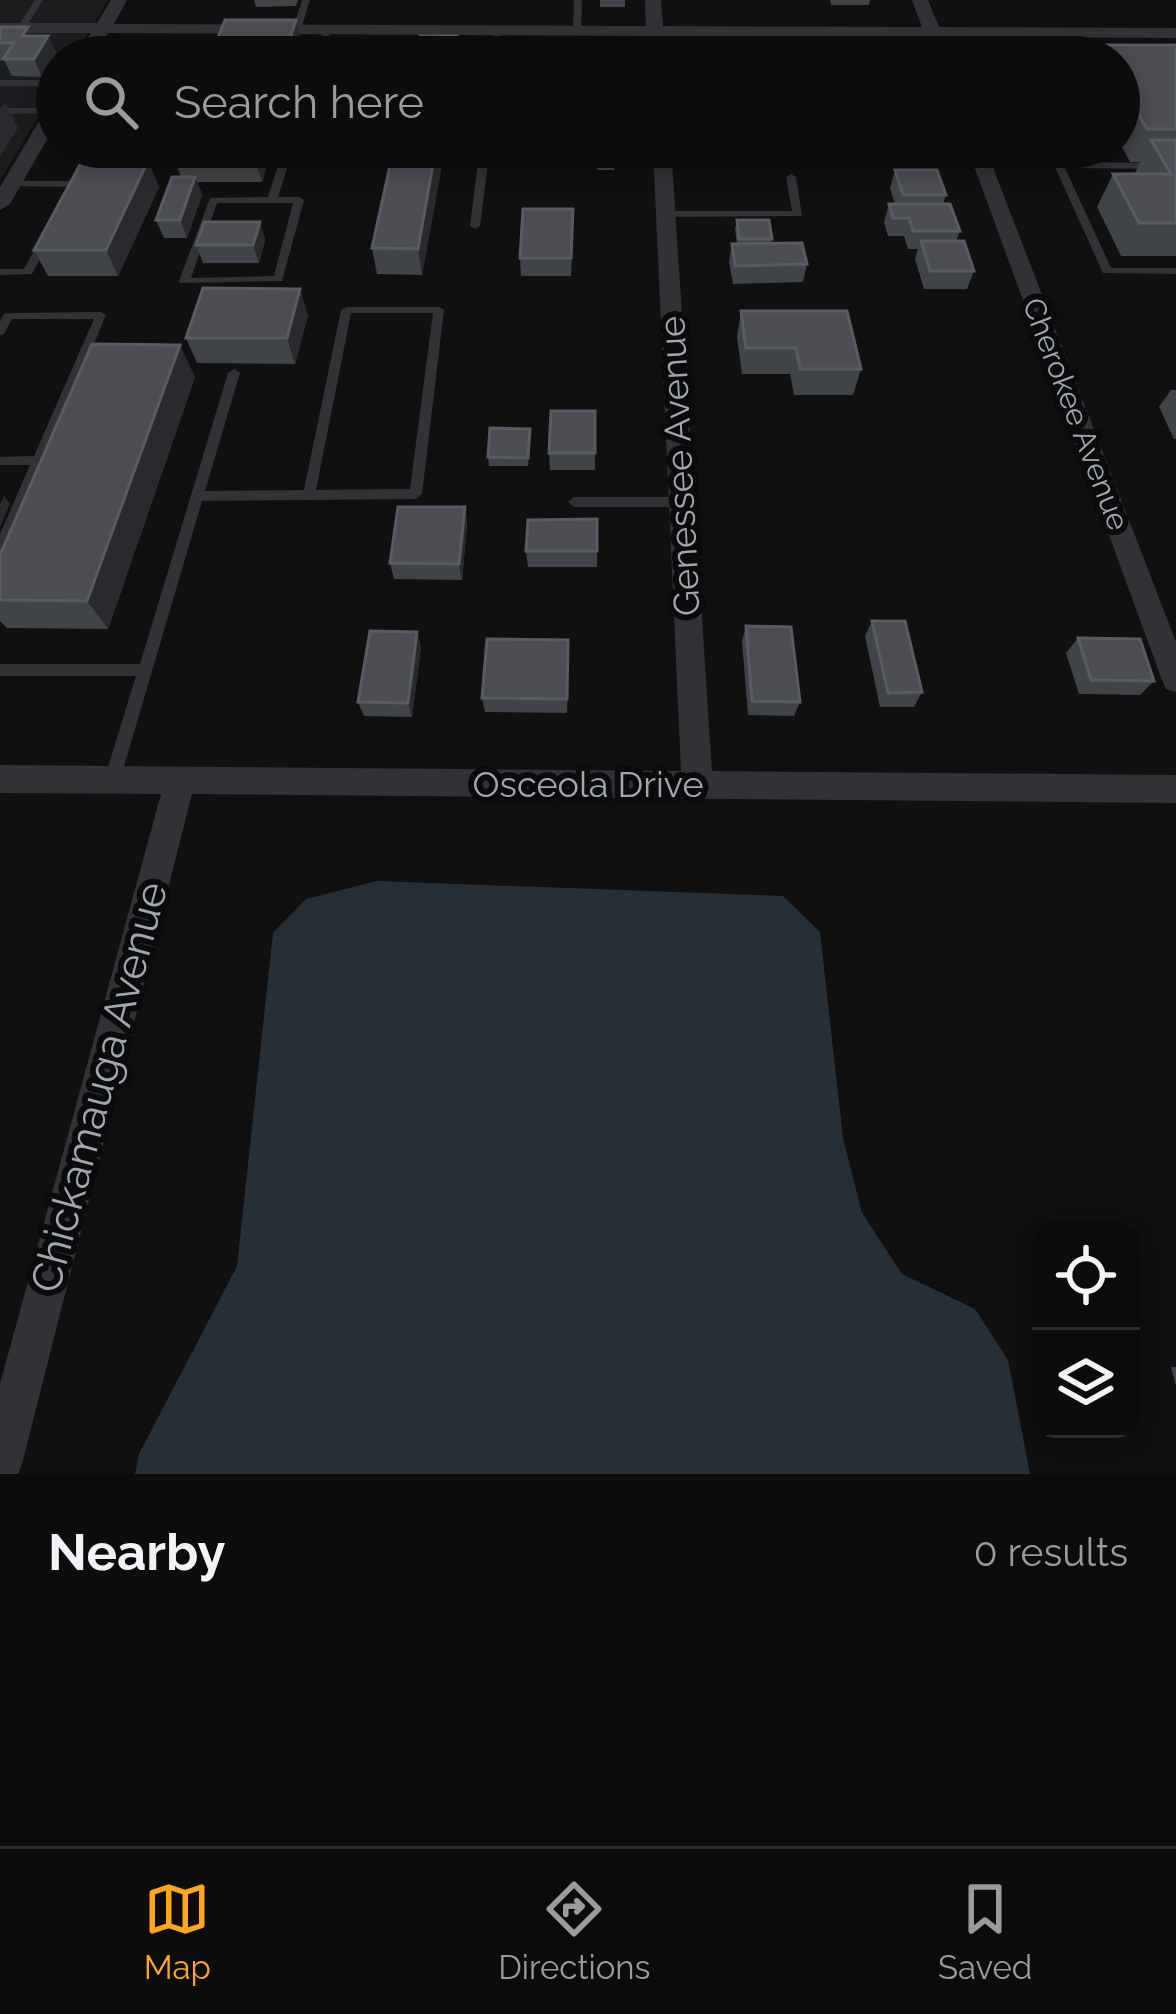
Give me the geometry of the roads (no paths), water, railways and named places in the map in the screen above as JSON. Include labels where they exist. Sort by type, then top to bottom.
[{"type":"street","points":[[98,36],[119,0]]},
{"type":"street","points":[[653,0],[655,36]]},
{"type":"street","points":[[920,0],[934,36]]},
{"type":"street","points":[[0,28],[327,29],[380,23],[498,30],[1176,33]]},
{"type":"street","points":[[0,204],[9,179],[36,139]]},
{"type":"street","name":"Genessee Avenue","points":[[663,168],[697,785]]},
{"type":"street","name":"Cherokee Avenue","points":[[984,168],[1176,680]]},
{"type":"street","name":"Osceola Drive","points":[[0,779],[1176,789]]},
{"type":"street","name":"Chickamauga Avenue","points":[[0,1464],[180,780]]},
{"type":"lane","points":[[21,28],[39,0]]},
{"type":"lane","points":[[297,29],[306,0]]},
{"type":"lane","points":[[578,0],[578,30]]},
{"type":"lane","points":[[325,36],[327,29]]},
{"type":"lane","points":[[497,36],[498,30]]},
{"type":"lane","points":[[1000,32],[1002,36]]},
{"type":"lane","points":[[0,83],[36,83]]},
{"type":"lane","points":[[0,111],[36,110]]},
{"type":"lane","points":[[1140,166],[1176,166]]},
{"type":"lane","points":[[65,202],[83,168]]},
{"type":"lane","points":[[272,200],[282,168]]},
{"type":"lane","points":[[476,226],[482,168]]},
{"type":"lane","points":[[1060,168],[1107,271],[1176,272]]},
{"type":"lane","points":[[665,214],[798,214],[790,177]]},
{"type":"lane","points":[[9,179],[75,184]]},
{"type":"lane","points":[[213,200],[272,200],[299,200],[278,279],[184,281],[213,200]]},
{"type":"lane","points":[[0,272],[28,272],[56,220]]},
{"type":"lane","points":[[197,496],[309,495],[416,494],[439,310],[346,310],[309,495]]},
{"type":"lane","points":[[0,331],[8,316],[101,315],[0,549]]},
{"type":"lane","points":[[112,780],[234,373]]},
{"type":"lane","points":[[0,461],[38,460]]},
{"type":"lane","points":[[574,502],[681,502]]},
{"type":"lane","points":[[0,670],[145,670]]}]
